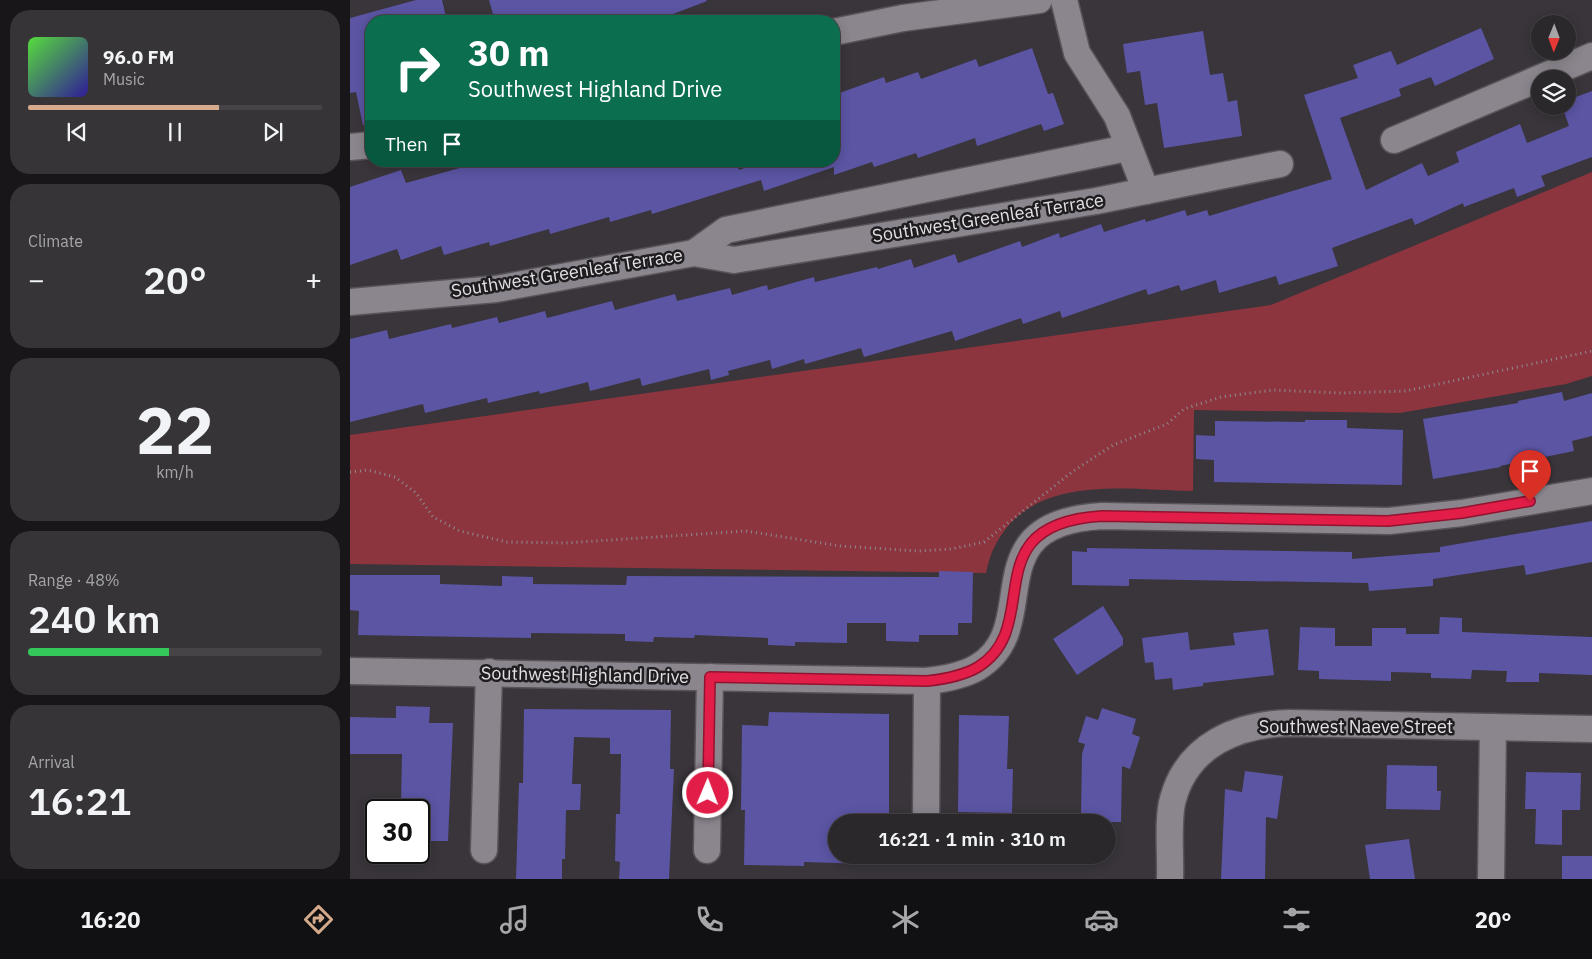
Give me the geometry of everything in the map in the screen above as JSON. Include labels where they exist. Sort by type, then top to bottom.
[{"type":"street","points":[[840,31],[903,18],[1039,0]]},
{"type":"street","points":[[1064,0],[1077,54],[1116,116],[1127,148],[1146,191]]},
{"type":"street","points":[[1394,140],[1592,56]]},
{"type":"street","points":[[350,147],[365,146]]},
{"type":"street","name":"Southwest Greenleaf Terrace","points":[[694,253],[726,230],[1127,148]]},
{"type":"street","name":"Southwest Greenleaf Terrace","points":[[350,302],[496,289],[694,253],[734,260],[1146,191],[1280,164]]},
{"type":"street","name":"Southwest Highland Drive","points":[[350,672],[489,672],[927,681],[956,677],[979,667],[994,652],[1011,619],[1015,576],[1025,552],[1036,538],[1062,522],[1102,516],[1388,521],[1462,513],[1592,490]]},
{"type":"street","points":[[484,850],[489,672]]},
{"type":"street","points":[[708,850],[710,677]]},
{"type":"street","points":[[926,814],[927,681]]},
{"type":"street","name":"Southwest Naeve Street","points":[[1170,879],[1172,800],[1178,784],[1199,756],[1227,735],[1265,724],[1592,729]]},
{"type":"street","points":[[1491,879],[1493,727]]},
{"type":"path","points":[[350,472],[368,470],[395,477],[416,492],[433,517],[460,531],[507,542],[565,543],[746,531],[840,546],[918,551],[951,549],[984,542],[1072,472],[1113,445],[1166,424],[1184,409],[1221,397],[1273,390],[1342,394],[1406,390],[1592,351]]},
{"type":"shaded area","points":[[1592,172],[1592,376],[1566,384],[1400,413],[1194,410],[1193,491],[1110,489],[1081,491],[1055,496],[1031,507],[1010,524],[993,551],[986,573],[350,564],[350,435],[1271,305]]},
{"type":"building","points":[[416,0],[442,0],[446,15],[365,15],[365,125],[363,125],[356,92],[350,93],[350,18]]},
{"type":"building","points":[[489,0],[707,1],[671,15],[493,15]]},
{"type":"building","points":[[1481,28],[1494,59],[1435,86],[1431,77],[1399,89],[1401,96],[1340,118],[1366,190],[1422,163],[1428,176],[1459,162],[1456,152],[1520,124],[1527,143],[1569,126],[1565,115],[1576,115],[1576,97],[1592,91],[1592,157],[1541,176],[1545,186],[1517,197],[1514,188],[1464,207],[1463,203],[1415,225],[1412,218],[1332,248],[1338,266],[1279,285],[1276,276],[1219,293],[1216,280],[1181,291],[1179,285],[1148,295],[1146,289],[1062,318],[1060,311],[1023,324],[1021,318],[955,341],[952,331],[864,357],[861,348],[805,364],[804,359],[772,369],[770,360],[728,371],[729,375],[711,380],[709,369],[642,386],[640,378],[590,391],[588,382],[540,394],[539,391],[488,403],[487,398],[425,413],[423,404],[350,422],[350,339],[387,330],[389,339],[451,324],[452,328],[497,317],[499,323],[545,311],[547,318],[612,301],[615,310],[675,294],[677,301],[730,288],[732,295],[767,285],[768,290],[814,277],[815,282],[877,267],[878,269],[911,259],[914,268],[955,254],[958,263],[1020,241],[1022,247],[1059,233],[1060,238],[1101,224],[1104,232],[1145,219],[1146,222],[1185,210],[1187,216],[1207,210],[1209,216],[1332,179],[1304,95],[1358,78],[1353,65],[1391,51],[1397,65]]},
{"type":"building","points":[[1203,31],[1210,75],[1223,73],[1228,102],[1237,100],[1242,136],[1164,148],[1157,103],[1145,105],[1140,71],[1127,73],[1123,44]]},
{"type":"building","points":[[1032,48],[1048,94],[1053,93],[1064,124],[1044,131],[1041,124],[977,146],[975,138],[918,158],[916,153],[874,167],[872,162],[834,175],[834,167],[840,167],[840,93],[884,77],[886,83],[918,72],[921,79],[976,59],[979,67]]},
{"type":"building","points":[[463,167],[738,167],[739,170],[747,167],[834,167],[764,191],[761,180],[652,214],[651,210],[610,222],[609,217],[550,234],[549,229],[490,246],[489,242],[444,255],[441,246],[401,260],[397,249],[350,265],[350,187],[401,170],[406,183]]},
{"type":"building","points":[[1562,392],[1564,401],[1592,393],[1592,436],[1572,441],[1574,451],[1433,479],[1423,419],[1518,403],[1518,401]]},
{"type":"building","points":[[1305,420],[1347,420],[1347,428],[1403,430],[1402,485],[1214,482],[1214,460],[1196,459],[1196,435],[1215,436],[1215,421],[1305,422]]},
{"type":"building","points":[[1592,521],[1592,562],[1526,575],[1524,565],[1433,579],[1433,586],[1369,591],[1368,583],[1129,579],[1129,586],[1072,585],[1072,551],[1087,552],[1087,548],[1352,552],[1352,559],[1440,552],[1440,547]]},
{"type":"building","points":[[939,571],[973,572],[972,623],[958,623],[958,635],[919,635],[919,642],[886,641],[886,623],[847,623],[847,643],[795,642],[795,646],[768,645],[768,638],[695,635],[694,638],[654,637],[653,642],[625,641],[625,634],[531,633],[531,638],[358,635],[359,611],[350,610],[350,575],[440,575],[440,584],[502,586],[502,576],[533,577],[533,584],[626,585],[627,576],[939,577]]},
{"type":"building","points":[[1103,606],[1123,638],[1123,645],[1077,675],[1053,639]]},
{"type":"building","points":[[1440,617],[1462,618],[1462,632],[1592,637],[1592,675],[1539,673],[1539,682],[1506,682],[1507,671],[1472,670],[1471,679],[1431,678],[1431,673],[1391,672],[1391,681],[1319,679],[1319,671],[1298,670],[1300,627],[1335,628],[1335,646],[1372,646],[1372,628],[1406,628],[1406,634],[1439,634]]},
{"type":"building","points":[[1268,629],[1274,675],[1203,683],[1203,686],[1173,690],[1172,678],[1155,680],[1153,662],[1145,663],[1142,638],[1188,632],[1190,650],[1235,645],[1233,633]]},
{"type":"building","points":[[396,706],[430,707],[429,723],[453,723],[448,841],[430,841],[430,799],[401,799],[402,754],[350,754],[350,717],[396,718]]},
{"type":"building","points":[[1102,708],[1136,719],[1132,734],[1140,737],[1130,769],[1122,766],[1121,822],[1116,822],[1116,814],[1081,814],[1082,754],[1085,744],[1078,742],[1086,716],[1098,720]]},
{"type":"building","points":[[524,709],[671,710],[670,769],[674,769],[669,879],[619,879],[620,862],[615,861],[616,814],[620,814],[621,754],[610,754],[610,738],[574,737],[572,784],[581,784],[580,810],[566,810],[565,859],[562,859],[562,879],[516,879],[519,783],[523,783]]},
{"type":"building","points":[[769,712],[889,714],[889,814],[828,814],[828,863],[804,862],[804,866],[744,865],[745,810],[741,810],[742,725],[768,726]]},
{"type":"building","points":[[959,715],[1009,716],[1007,769],[1013,769],[1012,813],[958,812]]},
{"type":"building","points":[[1387,765],[1437,766],[1437,791],[1441,791],[1440,810],[1386,809]]},
{"type":"building","points":[[1245,771],[1283,776],[1277,819],[1266,817],[1265,879],[1221,879],[1225,789],[1242,792]]},
{"type":"building","points":[[1526,772],[1581,773],[1580,810],[1562,810],[1562,845],[1535,844],[1536,809],[1525,809]]},
{"type":"building","points":[[1409,839],[1415,879],[1370,879],[1365,845]]},
{"type":"building","points":[[1562,856],[1592,856],[1592,879],[1562,879]]},
{"type":"route","points":[[708,793],[710,677],[927,681],[956,677],[979,667],[994,652],[1004,636],[1011,619],[1015,576],[1025,552],[1036,538],[1062,522],[1102,516],[1388,521],[1462,513],[1530,501]]}]
